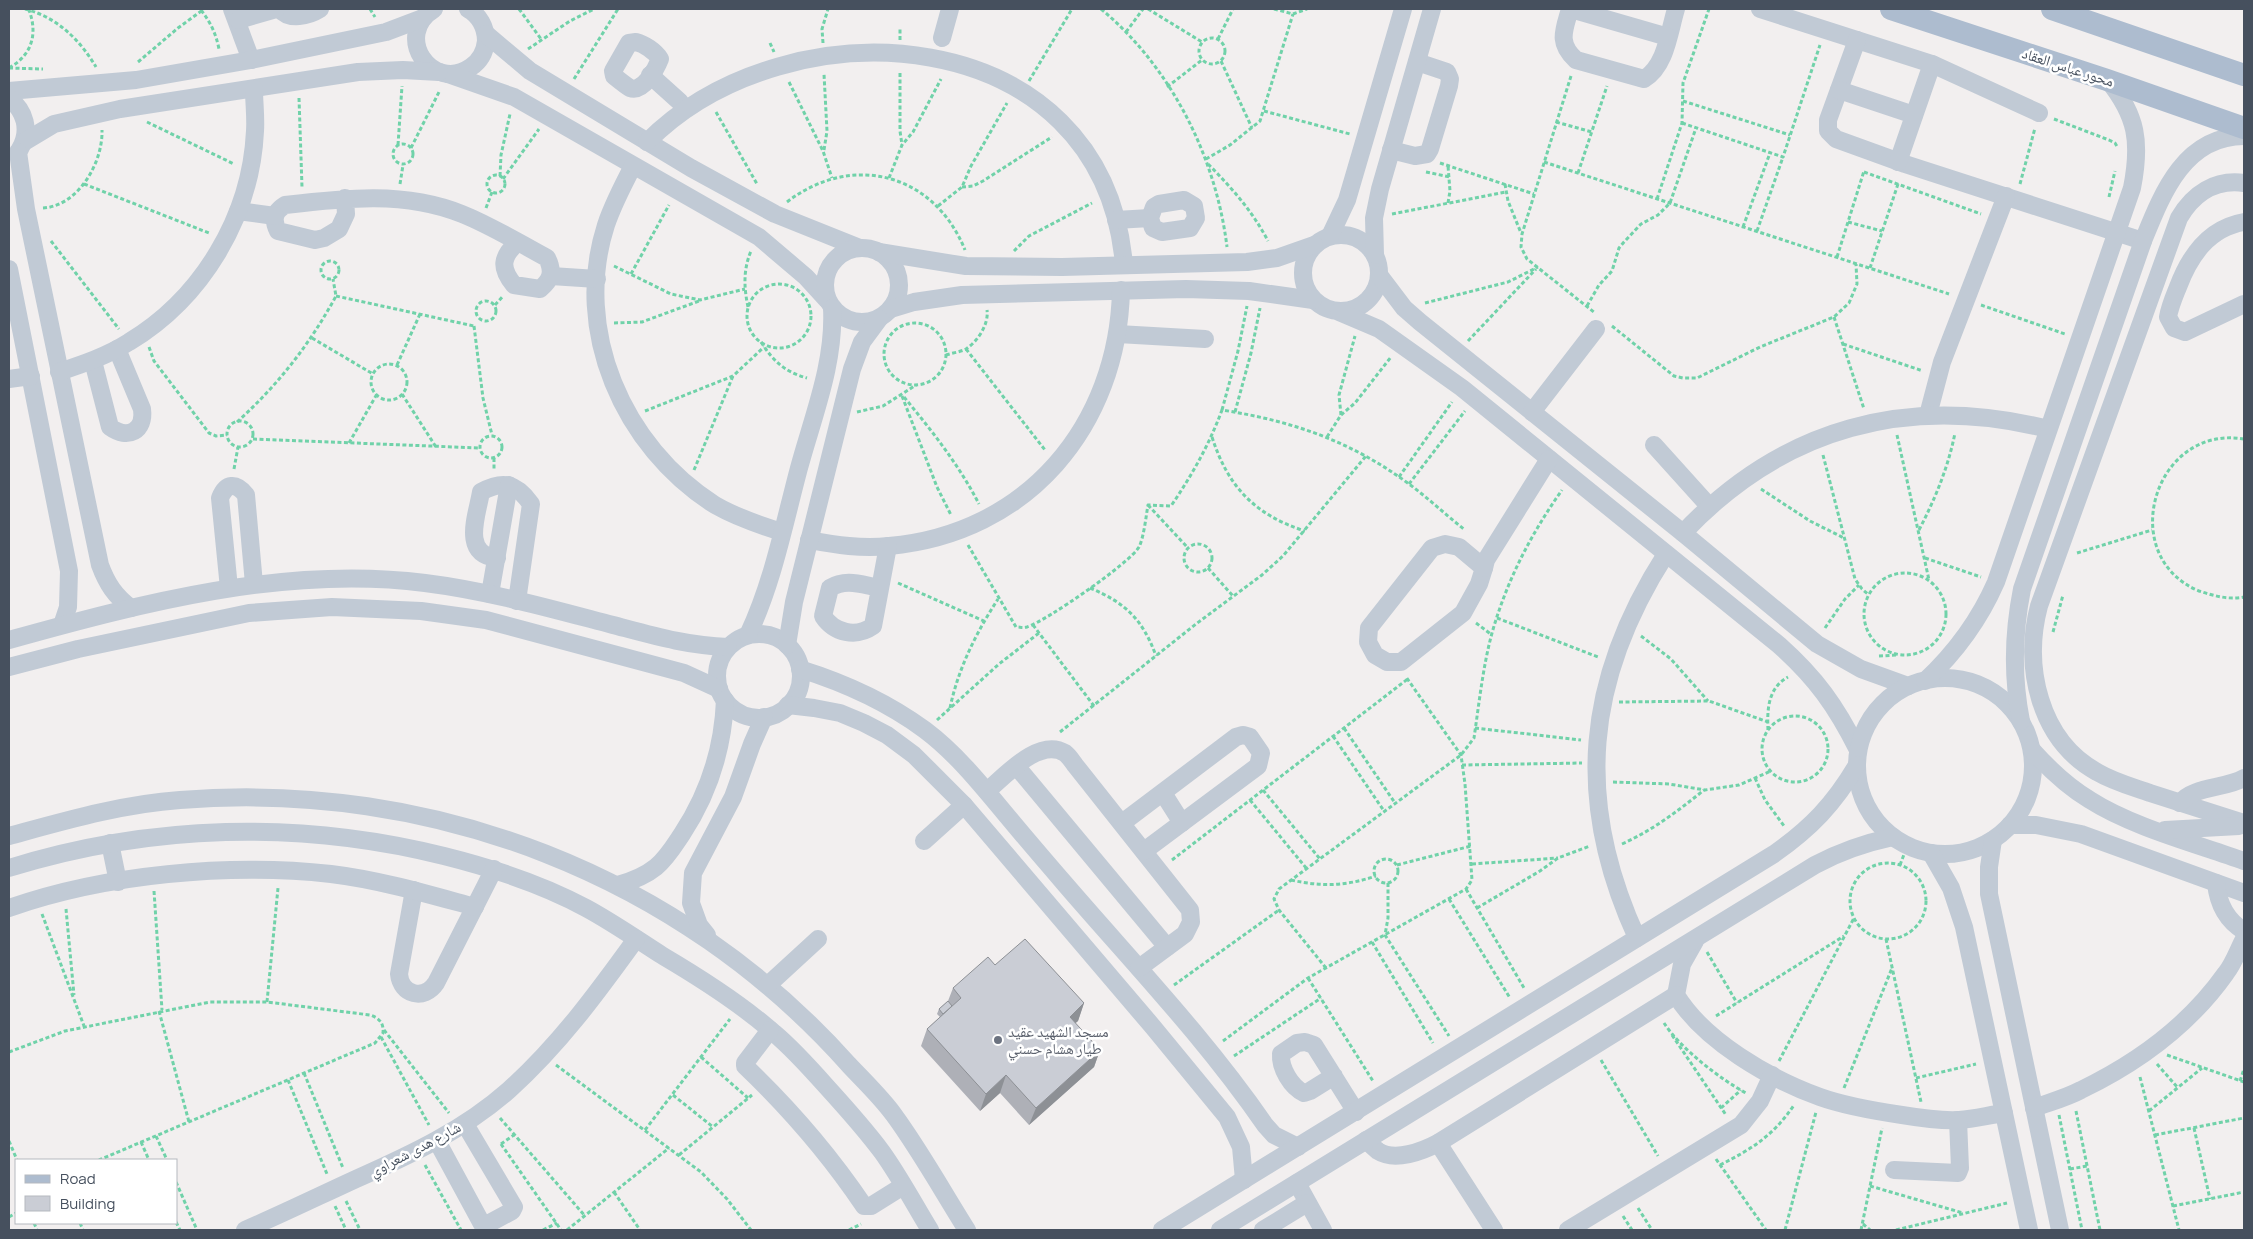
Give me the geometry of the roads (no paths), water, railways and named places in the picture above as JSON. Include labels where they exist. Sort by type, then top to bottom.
[{"type":"main road","name":"محور عباس العقاد","points":[[1891,9],[2107,80],[2244,128]]},
{"type":"main road","points":[[2052,9],[2244,75]]},
{"type":"street","points":[[251,60],[235,14],[276,9]]},
{"type":"street","points":[[280,9],[288,16],[294,17],[320,9]]},
{"type":"street","points":[[942,38],[950,9]]},
{"type":"street","points":[[1339,312],[1356,308],[1370,298],[1375,291],[1379,275],[1375,255],[1374,218],[1391,150],[1432,9]]},
{"type":"street","points":[[1668,37],[1570,9],[1563,42],[1567,52],[1576,60],[1644,79],[1656,70],[1661,60],[1668,37],[1676,9]]},
{"type":"street","points":[[1760,9],[1932,64],[2039,113]]},
{"type":"street","points":[[1330,236],[1347,200],[1366,138],[1398,10]]},
{"type":"street","points":[[9,91],[136,80],[251,60],[386,32],[428,13]]},
{"type":"street","points":[[428,13],[418,27],[416,38],[417,49],[422,59],[444,73],[514,97],[549,115],[633,166],[759,237],[801,271],[829,304],[848,320],[869,322],[885,314],[938,297],[1121,290],[1218,289],[1313,300],[1330,310],[1360,319],[1379,329],[1468,394],[1804,667],[1830,699],[1858,757],[1861,793],[1873,818],[1900,842]]},
{"type":"street","points":[[17,151],[54,124],[101,112],[358,72],[403,70],[444,73],[466,70],[473,66],[484,51],[477,17]]},
{"type":"street","points":[[477,17],[514,59],[647,142],[775,214],[860,248],[966,266],[1124,266],[1277,258],[1314,245],[1330,236],[1351,236],[1360,240],[1375,255]]},
{"type":"street","points":[[900,28],[960,44]]},
{"type":"street","points":[[1857,40],[1828,120],[1828,131],[1836,139],[1902,163],[2144,241]]},
{"type":"street","points":[[995,61],[1024,81],[1050,103],[1070,126],[1089,155],[1108,195],[1116,220],[1124,266]]},
{"type":"street","points":[[1391,150],[1421,156],[1430,150],[1450,79],[1447,72],[1417,62]]},
{"type":"street","points":[[1902,163],[1914,115],[1932,64]]},
{"type":"street","points":[[650,75],[680,102]]},
{"type":"street","points":[[1925,681],[1962,642],[1978,620],[1996,582],[2127,205],[2135,172],[2137,142],[2132,119],[2122,98],[2107,80]]},
{"type":"street","points":[[647,142],[680,102],[704,81]]},
{"type":"street","points":[[59,372],[93,361],[130,342],[168,314],[209,267],[225,240],[238,211],[250,172],[255,131],[254,89]]},
{"type":"street","points":[[1839,90],[1914,115]]},
{"type":"street","points":[[9,98],[17,105],[24,116],[26,129],[17,151],[26,209],[100,565],[106,582],[132,608]]},
{"type":"street","points":[[1220,1230],[1840,852],[1866,842],[1900,842],[1931,853],[1952,854],[1973,849],[1993,840],[2010,825],[2020,812],[2030,790],[2033,766],[2032,750],[2021,721],[2014,663],[2015,633],[2022,589],[2114,325],[2161,197],[2173,175],[2191,156],[2214,143],[2244,136]]},
{"type":"street","points":[[633,166],[612,210],[599,258],[597,279],[598,324],[604,357],[615,388],[629,418],[646,442],[665,465],[687,485],[716,505],[748,521],[782,532]]},
{"type":"street","points":[[2244,184],[2226,183],[2214,186],[2198,194],[2185,207],[2179,218],[2039,606],[2032,642],[2034,676],[2044,709],[2060,738],[2082,761],[2110,779],[2244,824]]},
{"type":"street","points":[[345,198],[346,214],[338,229],[324,238],[314,240],[278,231],[274,224],[278,209],[285,205],[345,198],[397,198],[429,204],[467,216],[518,242],[547,258],[551,267],[551,276],[547,284],[540,289],[514,285],[506,276],[504,263],[508,251],[518,242]]},
{"type":"street","points":[[1928,415],[1938,376],[1996,220],[2011,198]]},
{"type":"street","points":[[238,211],[275,216]]},
{"type":"street","points":[[1116,220],[1150,218]]},
{"type":"street","points":[[2244,222],[2225,228],[2212,236],[2191,257],[2184,270],[2168,316],[2174,328],[2185,332],[2244,304]]},
{"type":"street","points":[[1313,300],[1306,290],[1302,278],[1302,266],[1314,245]]},
{"type":"street","points":[[748,635],[766,595],[822,382],[832,336],[829,304],[824,288],[825,276],[830,265],[838,256],[848,250],[860,248]]},
{"type":"street","points":[[788,645],[794,602],[856,356],[862,342],[885,314],[899,292],[899,282],[893,265],[879,252]]},
{"type":"street","points":[[9,268],[69,570],[68,608],[62,625]]},
{"type":"street","points":[[1379,275],[1404,308],[1683,533],[1817,644],[1860,670],[1908,686]]},
{"type":"street","points":[[551,276],[597,279]]},
{"type":"street","points":[[810,540],[861,547],[912,544],[959,530],[986,518],[1012,503],[1035,485],[1074,442],[1090,417],[1103,390],[1118,334],[1121,290]]},
{"type":"street","points":[[1532,412],[1602,323]]},
{"type":"street","points":[[2114,325],[2120,335],[2122,346],[2115,378],[2115,399]]},
{"type":"street","points":[[1118,334],[1205,338]]},
{"type":"street","points":[[93,361],[110,427],[117,432],[126,434],[134,431],[140,426],[144,418],[130,342]]},
{"type":"street","points":[[9,379],[31,376]]},
{"type":"street","points":[[1683,533],[1709,506],[1746,478],[1794,450],[1819,439],[1869,423],[1928,415],[1958,415],[2019,422],[2048,429]]},
{"type":"street","points":[[1654,445],[1709,506]]},
{"type":"street","points":[[1484,568],[1459,547],[1445,544],[1432,548],[1369,628],[1368,642],[1375,655],[1387,662],[1401,662],[1464,613],[1476,592],[1491,552],[1549,459]]},
{"type":"street","points":[[497,558],[486,557],[478,550],[473,541],[480,492],[494,485],[509,485],[522,492],[531,504],[517,601]]},
{"type":"street","points":[[490,594],[509,485]]},
{"type":"street","points":[[229,588],[220,498],[223,490],[232,486],[241,488],[246,495],[254,584]]},
{"type":"street","points":[[881,582],[888,546]]},
{"type":"street","points":[[1637,938],[1624,910],[1604,846],[1596,783],[1596,763],[1603,702],[1612,663],[1626,624],[1644,588],[1666,554]]},
{"type":"street","points":[[9,640],[132,608],[229,588],[254,584],[332,578],[425,582],[490,594],[690,644],[728,647]]},
{"type":"street","points":[[9,667],[87,646],[249,613],[332,607],[420,611],[486,620],[684,673],[722,695],[738,712],[755,717],[764,717],[781,711],[788,705],[798,688],[800,669],[788,645],[769,635],[748,635],[728,647],[718,666],[722,695],[724,723],[715,766],[707,787],[686,827],[656,868],[638,878],[618,885]]},
{"type":"street","points":[[800,669],[850,686],[896,711],[926,731],[948,749],[987,791],[1216,1057],[1264,1125],[1274,1134],[1298,1147]]},
{"type":"street","points":[[1162,1230],[1450,1054],[1796,838],[1830,805],[1858,757],[1868,724],[1885,702],[1908,686],[1947,678],[1969,682],[1990,691],[2007,704],[2021,721]]},
{"type":"street","points":[[788,705],[840,714],[864,723],[887,735],[914,755],[964,805],[1227,1117],[1240,1147],[1244,1180]]},
{"type":"street","points":[[714,942],[706,934],[694,914],[690,892],[693,873],[733,797],[764,717]]},
{"type":"street","points":[[1122,823],[1236,737],[1243,735],[1250,737],[1261,753],[1258,766],[1144,851]]},
{"type":"street","points":[[987,791],[1036,751],[1050,748],[1065,753],[1160,869],[1190,910],[1191,922],[1185,934],[1139,968]]},
{"type":"street","points":[[2032,750],[2047,767],[2089,800],[2105,809],[2156,830],[2244,861]]},
{"type":"street","points":[[1017,767],[1167,947]]},
{"type":"street","points":[[2180,803],[2184,798],[2195,792],[2222,787],[2244,778]]},
{"type":"street","points":[[1163,793],[1182,823]]},
{"type":"street","points":[[9,836],[135,805],[177,800],[259,797],[314,799],[404,811],[448,822],[526,846],[618,885],[672,915],[714,942],[768,985],[825,1038],[894,1115],[966,1230]]},
{"type":"street","points":[[924,841],[964,805]]},
{"type":"street","points":[[2156,830],[2244,824]]},
{"type":"street","points":[[2010,825],[2036,825],[2074,832],[2244,893]]},
{"type":"street","points":[[9,868],[110,843],[201,832],[283,832],[365,839],[411,848],[494,869],[585,907],[714,987],[770,1030],[803,1061],[855,1118],[883,1153],[930,1230]]},
{"type":"street","points":[[1993,840],[1989,867],[1990,894],[2060,1230]]},
{"type":"street","points":[[110,843],[118,882]]},
{"type":"street","points":[[1931,853],[1948,882],[1958,907],[2029,1230]]},
{"type":"street","points":[[414,890],[398,974],[402,986],[412,993],[423,994],[433,988],[494,869]]},
{"type":"street","points":[[9,908],[65,892],[153,877],[211,871],[279,870],[332,874],[414,890],[475,907]]},
{"type":"street","points":[[2216,883],[2217,894],[2225,913],[2244,931]]},
{"type":"street","points":[[1698,937],[1682,964],[1676,995],[1686,1011],[1723,1045],[1772,1075],[1820,1097],[1886,1113],[1924,1119],[1958,1120],[2004,1113]]},
{"type":"street","name":"شارع هدى شعراوي","points":[[245,1230],[418,1151],[437,1141],[489,1106],[508,1091],[544,1056],[584,1012],[636,939]]},
{"type":"street","points":[[768,985],[818,939]]},
{"type":"street","points":[[2034,1108],[2073,1094],[2122,1069],[2144,1053],[2196,1009],[2227,972],[2244,939]]},
{"type":"street","points":[[1366,1140],[1379,1152],[1400,1155],[1420,1152],[1438,1143],[1676,995]]},
{"type":"street","points":[[770,1030],[745,1064],[810,1132],[864,1206],[871,1206],[903,1186]]},
{"type":"street","points":[[1568,1230],[1741,1125],[1760,1101],[1772,1075]]},
{"type":"street","points":[[1334,1076],[1356,1112]]},
{"type":"street","points":[[1894,1170],[1958,1173],[1960,1168],[1958,1120]]},
{"type":"street","points":[[437,1141],[482,1224],[486,1225],[512,1212],[514,1207],[462,1125]]},
{"type":"street","points":[[1438,1143],[1494,1230]]},
{"type":"street","points":[[1297,1183],[1323,1230]]},
{"type":"street","points":[[1263,1230],[1286,1224],[1307,1203]]},
{"type":"place","name":"مسجد الشهيد عقيد طيار هشام حسني","points":[[998,1040]]}]
